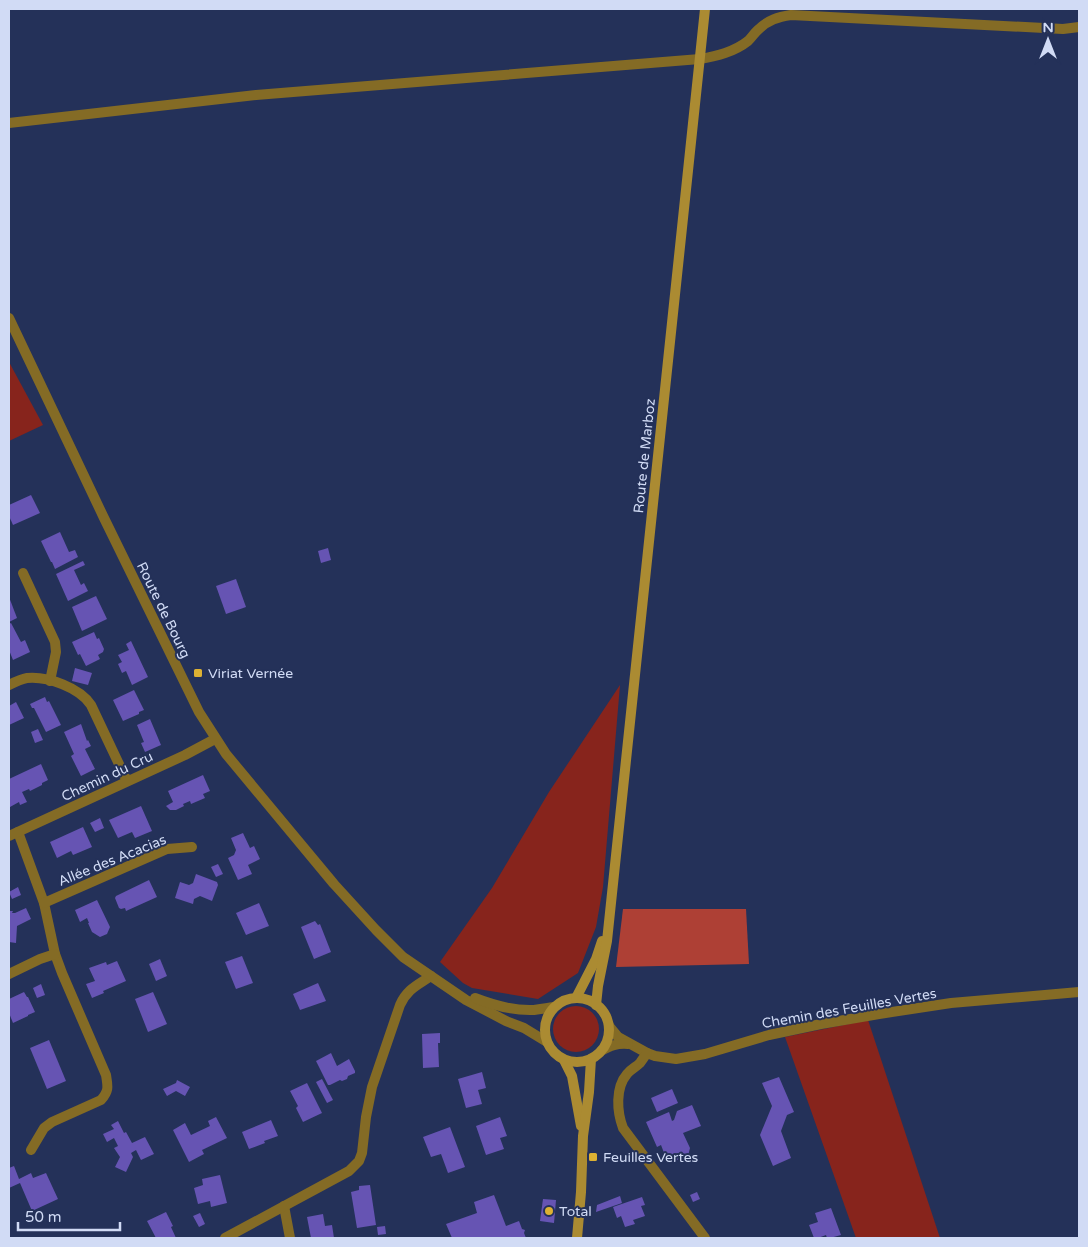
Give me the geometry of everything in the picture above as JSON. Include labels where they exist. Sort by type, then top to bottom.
[{"type":"main road","name":"Route de Marboz","points":[[596,1004],[608,941],[705,9]]},
{"type":"main road","name":"Route de Marboz","points":[[576,998],[596,959],[611,906]]},
{"type":"main road","points":[[576,998],[596,1004],[602,1011],[609,1026],[606,1044],[601,1051],[592,1059],[583,1062],[564,1060],[557,1056],[551,1050],[544,1033],[548,1015],[554,1007],[568,999],[576,998]]},
{"type":"main road","points":[[577,1238],[583,1136],[592,1059]]},
{"type":"main road","points":[[564,1060],[572,1076],[583,1136]]},
{"type":"street","points":[[9,123],[256,95],[700,59],[721,55],[748,40],[769,21],[791,15],[1063,29],[1079,27]]},
{"type":"street","name":"Route de Bourg","points":[[9,318],[199,712],[226,754],[334,884],[403,957],[466,1000],[524,1028],[547,1042]]},
{"type":"street","points":[[23,573],[55,642],[56,652],[50,681]]},
{"type":"street","points":[[9,685],[28,678],[35,678],[70,687],[79,692],[92,705],[127,781]]},
{"type":"street","name":"Chemin du Cru","points":[[13,834],[185,755],[215,739]]},
{"type":"street","points":[[13,834],[44,903],[55,954],[106,1075],[108,1085],[106,1094],[101,1100],[52,1122],[44,1128],[31,1150]]},
{"type":"street","name":"Allée des Acacias","points":[[44,903],[168,849],[192,847]]},
{"type":"street","points":[[9,974],[55,954]]},
{"type":"street","points":[[225,1238],[349,1171],[359,1161],[362,1153],[366,1116],[372,1087],[400,1005],[404,996],[410,990],[431,976]]},
{"type":"street","name":"Route de Bourg","points":[[448,987],[490,1004],[510,1008],[533,1010],[554,1007]]},
{"type":"street","name":"Chemin des Feuilles Vertes","points":[[609,1026],[618,1037],[647,1053],[676,1059],[705,1054],[769,1035],[879,1014],[951,1003],[1079,992]]},
{"type":"street","points":[[601,1051],[618,1043],[629,1044]]},
{"type":"street","points":[[647,1053],[623,1080],[620,1089],[619,1119],[623,1128],[705,1238]]},
{"type":"street","points":[[284,1206],[290,1238]]},
{"type":"shaded area","points":[[9,362],[43,425],[9,441]]},
{"type":"shaded area","points":[[620,685],[603,887],[596,927],[578,973],[538,999],[472,988],[463,983],[440,962],[492,888],[549,792]]},
{"type":"shaded area","points":[[623,909],[746,909],[749,964],[616,967]]},
{"type":"shaded area","points":[[576,1006],[589,1010],[595,1016],[599,1029],[595,1042],[589,1048],[576,1052],[563,1048],[557,1042],[553,1029],[557,1016],[563,1010]]},
{"type":"shaded area","points":[[868,1020],[940,1238],[856,1238],[785,1037]]},
{"type":"building","points":[[31,495],[40,513],[13,525],[9,516],[9,505]]},
{"type":"building","points":[[60,532],[69,552],[75,550],[78,557],[55,569],[41,541]]},
{"type":"building","points":[[328,548],[331,560],[321,563],[318,551]]},
{"type":"building","points":[[83,561],[85,565],[74,570],[81,585],[84,583],[88,591],[68,601],[56,574]]},
{"type":"building","points":[[236,579],[246,607],[226,614],[216,586]]},
{"type":"building","points":[[96,596],[107,619],[82,631],[72,607]]},
{"type":"building","points":[[9,597],[17,618],[9,622]]},
{"type":"building","points":[[11,623],[21,642],[25,640],[30,652],[13,660],[9,650],[9,624]]},
{"type":"building","points":[[94,632],[104,649],[98,655],[100,659],[86,666],[72,642]]},
{"type":"building","points":[[131,641],[148,677],[132,685],[126,671],[122,673],[118,664],[122,662],[118,655],[129,650],[126,644]]},
{"type":"building","points":[[75,668],[92,673],[88,685],[72,681]]},
{"type":"building","points":[[134,690],[144,710],[123,721],[113,700]]},
{"type":"building","points":[[45,697],[61,725],[46,732],[30,704]]},
{"type":"building","points":[[16,702],[24,718],[9,725],[9,706]]},
{"type":"building","points":[[150,719],[161,745],[145,752],[141,743],[144,742],[137,725]]},
{"type":"building","points":[[81,724],[87,741],[91,746],[85,749],[95,769],[81,776],[71,756],[74,754],[64,732]]},
{"type":"building","points":[[38,729],[43,740],[35,743],[31,732]]},
{"type":"building","points":[[41,764],[48,780],[30,791],[29,789],[22,792],[27,802],[20,805],[19,802],[10,807],[9,779]]},
{"type":"building","points":[[203,775],[210,791],[203,794],[205,798],[191,804],[190,801],[176,810],[170,810],[166,806],[173,802],[168,791]]},
{"type":"building","points":[[141,806],[152,831],[135,838],[132,832],[118,838],[109,820]]},
{"type":"building","points":[[100,818],[104,828],[95,832],[90,823]]},
{"type":"building","points":[[83,827],[92,847],[73,855],[71,851],[57,858],[50,842]]},
{"type":"building","points":[[243,833],[250,848],[254,846],[260,859],[248,865],[252,874],[238,880],[228,858],[234,855],[236,850],[231,838]]},
{"type":"building","points":[[218,864],[223,874],[216,877],[211,867]]},
{"type":"building","points":[[196,874],[217,882],[218,885],[212,901],[200,896],[194,899],[193,904],[175,898],[180,882],[189,885],[193,883]]},
{"type":"building","points":[[149,880],[157,897],[126,911],[125,908],[119,908],[116,896]]},
{"type":"building","points":[[18,887],[21,895],[12,899],[9,892]]},
{"type":"building","points":[[97,900],[110,927],[107,934],[100,937],[92,932],[87,918],[80,922],[75,910]]},
{"type":"building","points":[[259,903],[269,926],[246,935],[236,913]]},
{"type":"building","points":[[26,908],[31,919],[17,926],[16,943],[9,942],[9,911],[15,913]]},
{"type":"building","points":[[315,921],[318,925],[320,924],[331,952],[314,959],[301,927]]},
{"type":"building","points":[[242,956],[253,983],[236,989],[225,962]]},
{"type":"building","points":[[160,959],[167,976],[156,981],[149,964]]},
{"type":"building","points":[[117,961],[126,981],[92,998],[86,984],[95,981],[89,968],[106,962],[107,965]]},
{"type":"building","points":[[318,983],[326,1001],[300,1010],[293,994]]},
{"type":"building","points":[[41,984],[45,995],[37,998],[33,988]]},
{"type":"building","points":[[24,992],[35,1012],[13,1023],[9,1013],[9,999]]},
{"type":"building","points":[[153,992],[167,1024],[148,1032],[135,999]]},
{"type":"building","points":[[440,1033],[440,1043],[438,1043],[439,1067],[423,1068],[422,1034]]},
{"type":"building","points":[[49,1040],[66,1081],[47,1089],[30,1048]]},
{"type":"building","points":[[331,1053],[337,1066],[349,1059],[355,1073],[348,1076],[347,1079],[328,1085],[316,1061]]},
{"type":"building","points":[[482,1072],[486,1088],[478,1090],[482,1104],[466,1108],[458,1079]]},
{"type":"building","points":[[779,1077],[794,1112],[787,1115],[781,1131],[791,1158],[773,1166],[760,1135],[772,1106],[762,1083]]},
{"type":"building","points":[[322,1079],[333,1100],[327,1103],[316,1082]]},
{"type":"building","points":[[177,1080],[190,1087],[185,1096],[176,1091],[167,1096],[163,1089],[176,1083]]},
{"type":"building","points":[[307,1083],[322,1113],[303,1122],[296,1108],[298,1106],[290,1091]]},
{"type":"building","points":[[672,1089],[678,1103],[657,1112],[651,1098]]},
{"type":"building","points":[[692,1105],[701,1126],[683,1133],[690,1148],[688,1156],[675,1161],[673,1155],[666,1158],[661,1145],[657,1147],[646,1122],[669,1112],[672,1121],[677,1111]]},
{"type":"building","points":[[216,1117],[227,1138],[202,1150],[204,1154],[189,1162],[173,1130],[185,1123],[191,1135],[210,1126],[208,1121]]},
{"type":"building","points":[[500,1117],[507,1136],[500,1138],[504,1149],[486,1155],[476,1126]]},
{"type":"building","points":[[271,1120],[278,1136],[249,1149],[242,1132]]},
{"type":"building","points":[[118,1121],[132,1143],[145,1137],[154,1154],[141,1160],[136,1150],[131,1153],[133,1157],[126,1172],[115,1167],[120,1157],[114,1148],[118,1146],[114,1138],[107,1142],[103,1134],[114,1129],[111,1125]]},
{"type":"building","points":[[450,1127],[465,1167],[448,1173],[441,1154],[431,1157],[423,1137]]},
{"type":"building","points":[[14,1166],[19,1179],[31,1173],[33,1178],[46,1173],[58,1199],[32,1211],[20,1183],[9,1188],[9,1168]]},
{"type":"building","points":[[220,1175],[227,1203],[211,1207],[210,1201],[198,1204],[194,1188],[203,1185],[202,1179]]},
{"type":"building","points":[[370,1185],[376,1225],[357,1228],[351,1192],[359,1190],[359,1186]]},
{"type":"building","points":[[697,1192],[700,1199],[693,1202],[690,1195]]},
{"type":"building","points":[[494,1195],[506,1226],[519,1221],[522,1229],[525,1230],[526,1238],[452,1238],[446,1224],[477,1213],[474,1202]]},
{"type":"building","points":[[620,1196],[622,1203],[596,1212],[597,1205]]},
{"type":"building","points":[[642,1197],[645,1205],[641,1206],[645,1216],[633,1220],[635,1224],[625,1227],[621,1216],[617,1218],[613,1207]]},
{"type":"building","points":[[543,1199],[556,1200],[554,1223],[540,1221]]},
{"type":"building","points":[[831,1208],[841,1235],[830,1238],[827,1238],[826,1235],[814,1238],[809,1225],[818,1222],[815,1213]]},
{"type":"building","points":[[166,1212],[173,1226],[171,1227],[176,1238],[156,1238],[147,1221]]},
{"type":"building","points":[[200,1213],[205,1224],[199,1227],[193,1216]]},
{"type":"building","points":[[323,1214],[325,1226],[332,1225],[334,1238],[311,1238],[307,1217]]},
{"type":"building","points":[[385,1226],[386,1234],[378,1235],[377,1227]]},
{"type":"place","name":"Viriat Vernée","points":[[198,673]]},
{"type":"place","name":"Feuilles Vertes","points":[[593,1157]]},
{"type":"place","name":"Total","points":[[549,1211]]}]
